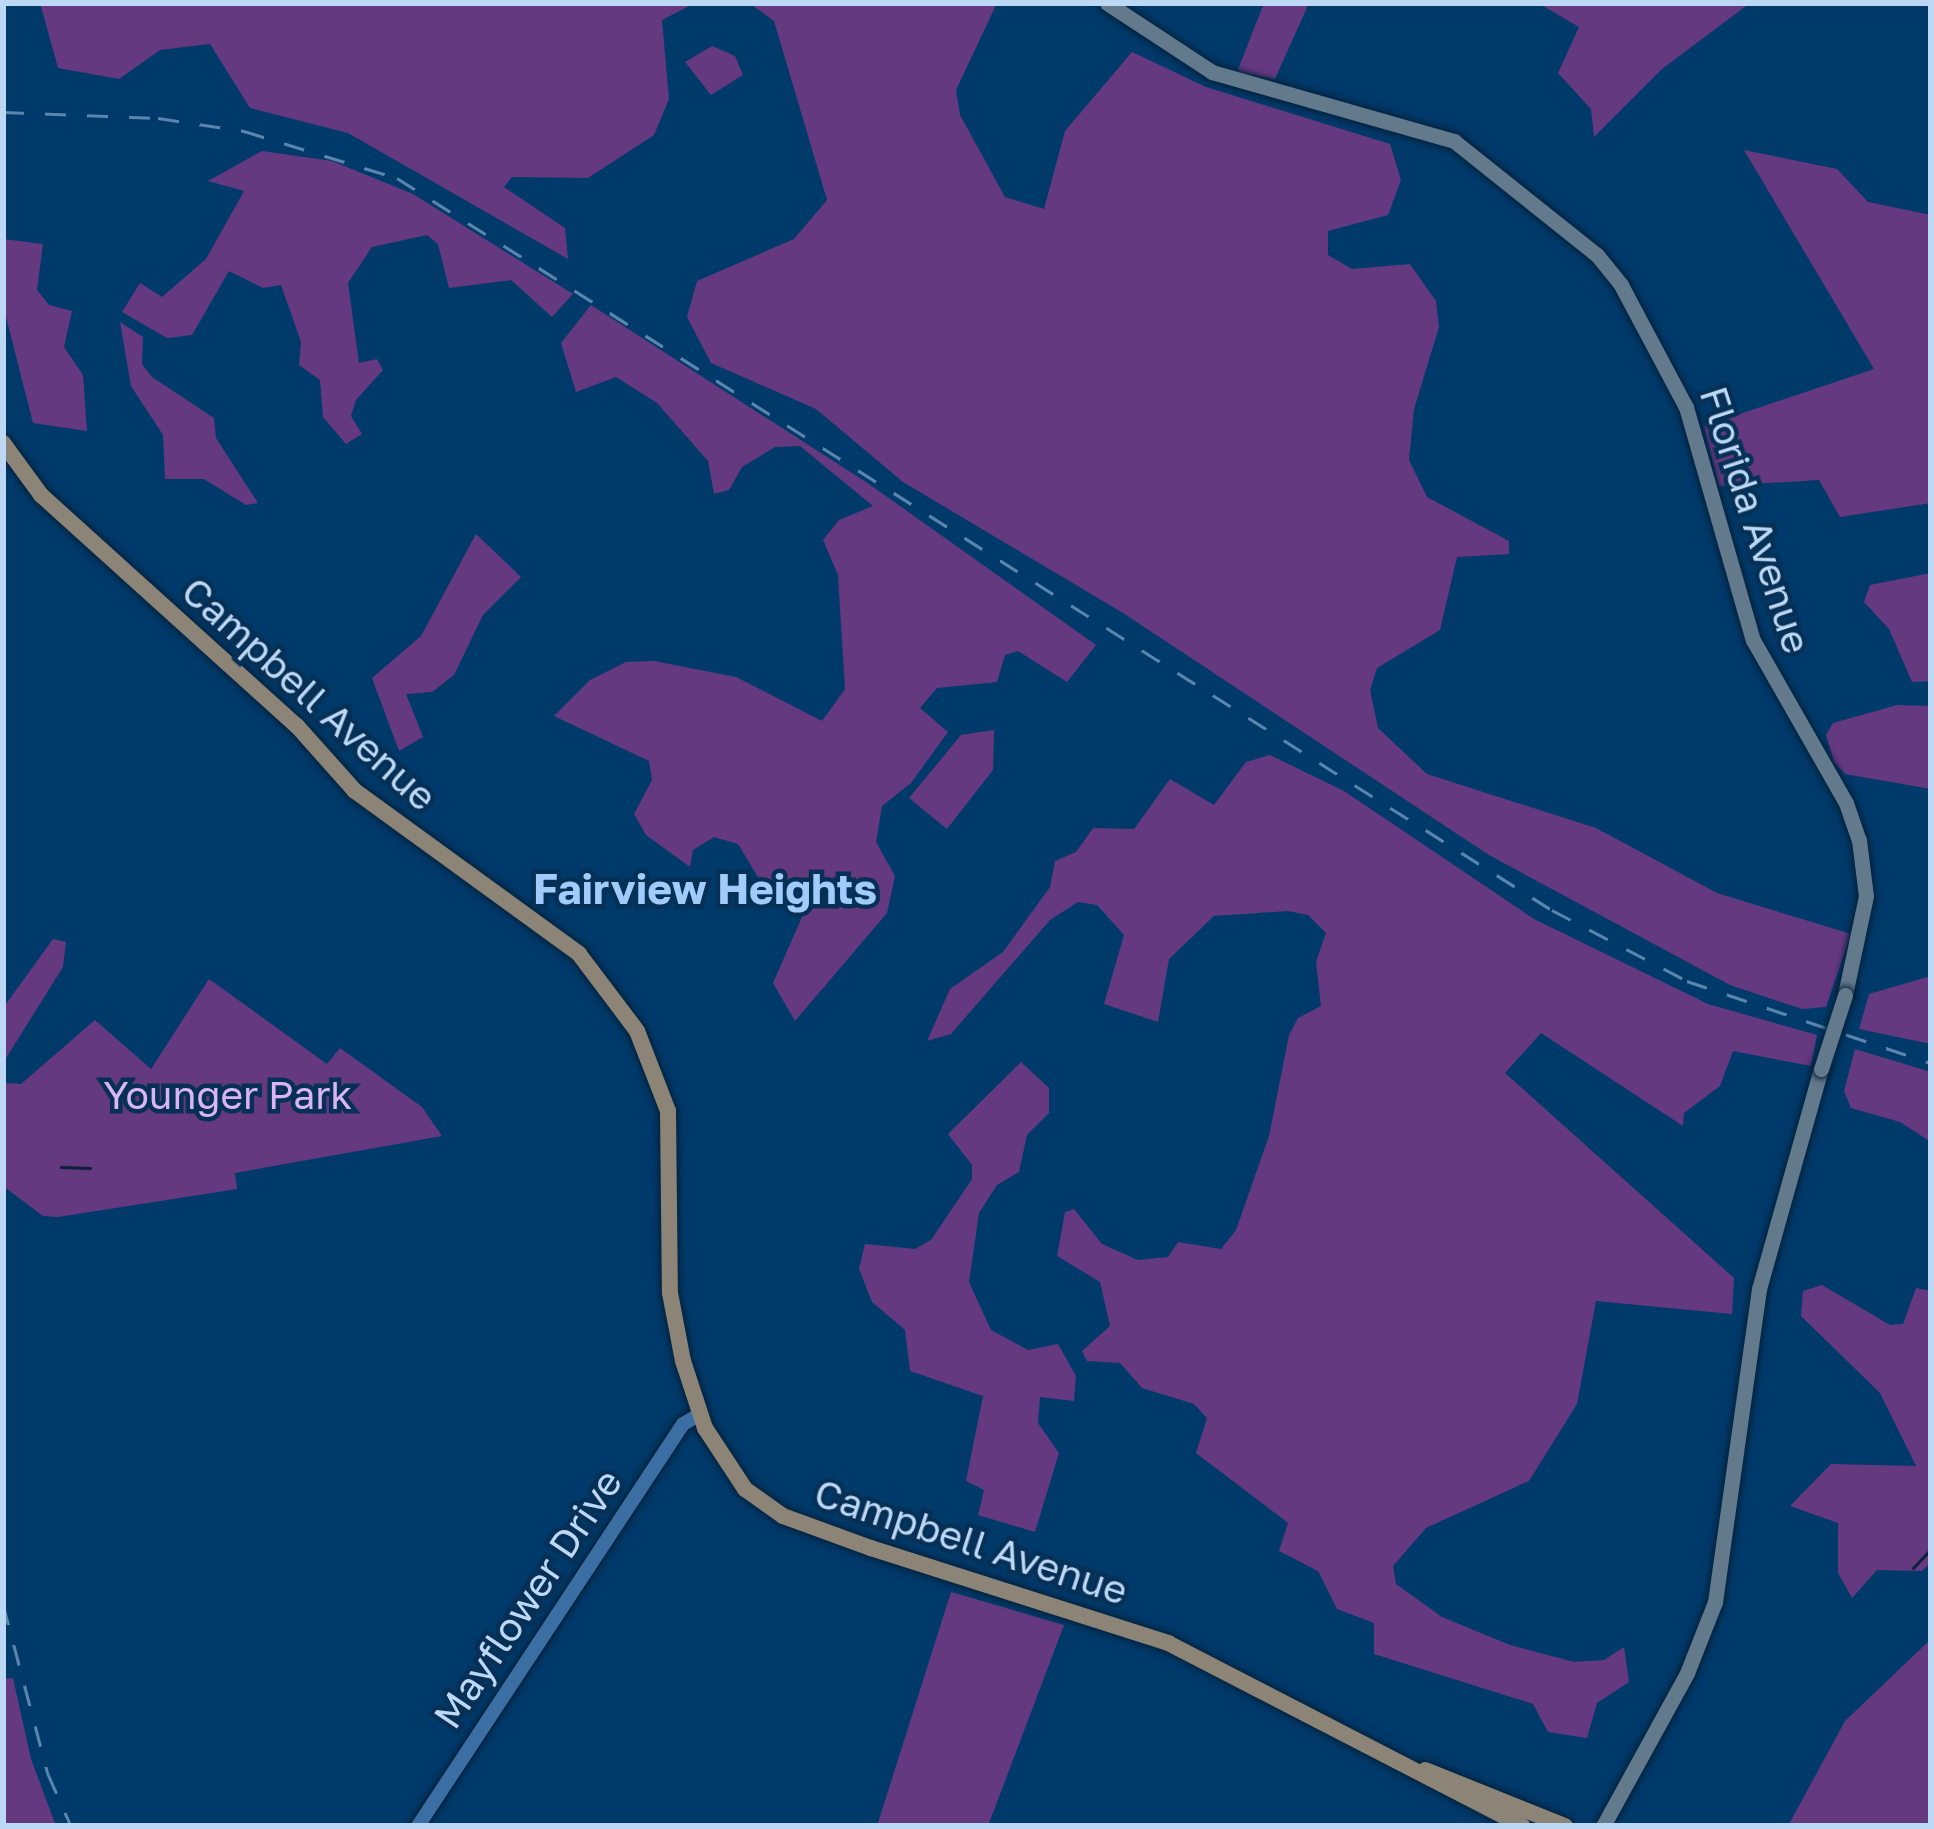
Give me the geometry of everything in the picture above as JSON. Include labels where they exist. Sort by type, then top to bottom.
[{"type":"main road","name":"Florida Avenue","points":[[1107,3],[1212,72],[1454,141],[1597,255],[1622,285],[1686,407],[1753,640],[1859,840],[1866,896],[1845,995],[1759,1289],[1715,1602],[1687,1673],[1603,1826]]},
{"type":"main road","name":"Campbell Avenue","points":[[3,443],[41,495],[297,726],[377,810],[579,954],[637,1031],[668,1111],[670,1293],[700,1414],[736,1478],[783,1516],[1168,1643],[1424,1770],[1522,1826]]},
{"type":"main road","name":"Campbell Avenue","points":[[1424,1770],[1565,1826]]},
{"type":"street","name":"Mayflower Drive","points":[[418,1826],[683,1424],[700,1414]]},
{"type":"green space","points":[[40,3],[695,3],[662,20],[669,99],[654,135],[588,178],[512,177],[504,187],[565,228],[568,259],[348,133],[250,108],[210,44],[160,50],[119,79],[58,68]]},
{"type":"green space","points":[[749,3],[997,3],[956,90],[960,115],[1005,197],[1044,209],[1065,131],[1132,52],[1206,87],[1390,144],[1401,180],[1388,215],[1328,231],[1328,255],[1352,269],[1410,264],[1436,301],[1439,327],[1414,409],[1409,460],[1427,497],[1509,541],[1509,554],[1457,557],[1440,630],[1377,668],[1370,690],[1378,728],[1427,774],[1596,828],[1717,893],[1851,934],[1826,1007],[1802,1009],[1730,985],[1489,855],[1123,613],[903,482],[816,409],[711,363],[687,317],[697,281],[794,239],[827,200],[774,21]]},
{"type":"green space","points":[[1264,3],[1309,3],[1275,79],[1237,72]]},
{"type":"green space","points":[[1538,3],[1750,3],[1662,69],[1594,137],[1591,109],[1558,73],[1579,27]]},
{"type":"green space","points":[[712,46],[735,56],[743,75],[711,95],[685,62]]},
{"type":"green space","points":[[1744,150],[1837,169],[1868,202],[1931,215],[1931,503],[1840,517],[1819,480],[1719,486],[1704,426],[1874,369]]},
{"type":"green space","points":[[262,151],[332,161],[413,194],[573,294],[552,317],[511,280],[449,288],[438,244],[427,235],[372,247],[348,283],[359,363],[377,359],[383,370],[356,400],[351,416],[362,434],[346,444],[323,417],[320,380],[299,365],[301,342],[281,285],[263,288],[229,271],[192,335],[167,338],[122,312],[140,283],[162,297],[206,259],[244,191],[208,181]]},
{"type":"green space","points":[[3,239],[43,244],[37,290],[49,305],[72,311],[64,347],[83,375],[87,431],[33,423],[3,305]]},
{"type":"green space","points":[[591,305],[869,484],[1096,645],[1067,682],[1018,651],[1005,655],[997,682],[937,688],[920,708],[948,732],[911,783],[882,806],[876,842],[895,876],[887,913],[795,1021],[773,983],[802,917],[796,906],[764,887],[738,844],[714,837],[693,850],[690,867],[646,835],[634,814],[652,780],[649,761],[554,716],[590,680],[626,662],[654,661],[736,677],[822,721],[845,689],[838,575],[823,540],[839,520],[873,506],[800,446],[775,447],[742,467],[729,490],[714,494],[708,461],[657,403],[616,377],[576,392],[561,343]]},
{"type":"green space","points":[[120,322],[143,337],[142,364],[152,377],[214,418],[216,438],[258,503],[246,505],[204,479],[165,479],[163,435],[131,386]]},
{"type":"green space","points":[[476,534],[521,577],[483,615],[454,675],[432,692],[406,694],[423,737],[399,751],[372,678],[421,636]]},
{"type":"green space","points":[[1931,573],[1931,681],[1912,682],[1889,629],[1864,602],[1870,585]]},
{"type":"green space","points":[[1897,705],[1931,706],[1931,789],[1845,774],[1834,762],[1826,735],[1833,723]]},
{"type":"green space","points":[[994,730],[993,770],[947,829],[909,798],[961,735]]},
{"type":"green space","points":[[1270,755],[1344,791],[1534,919],[1708,1004],[1817,1035],[1811,1066],[1733,1051],[1720,1086],[1684,1113],[1683,1126],[1541,1033],[1505,1073],[1734,1278],[1732,1314],[1596,1301],[1577,1404],[1529,1481],[1426,1528],[1393,1566],[1396,1584],[1442,1617],[1510,1645],[1574,1662],[1604,1660],[1624,1647],[1629,1682],[1597,1703],[1587,1738],[1548,1732],[1533,1704],[1374,1654],[1374,1623],[1337,1609],[1318,1571],[1279,1551],[1288,1523],[1196,1453],[1207,1418],[1194,1404],[1142,1388],[1120,1363],[1087,1361],[1082,1351],[1110,1326],[1100,1282],[1057,1256],[1065,1212],[1074,1209],[1102,1244],[1138,1260],[1168,1257],[1178,1242],[1221,1249],[1236,1230],[1269,1136],[1289,1035],[1298,1018],[1321,1006],[1316,962],[1326,933],[1308,915],[1288,911],[1214,916],[1169,959],[1158,1022],[1104,1004],[1124,935],[1097,905],[1078,902],[1050,920],[951,1034],[927,1041],[950,989],[1003,952],[1050,887],[1055,861],[1076,852],[1093,828],[1134,829],[1170,779],[1214,805],[1246,762]]},
{"type":"green space","points":[[53,939],[66,942],[63,967],[3,1063],[3,1008]]},
{"type":"green space","points":[[1931,976],[1931,1044],[1859,1029],[1869,994]]},
{"type":"green space","name":"Younger Park","points":[[209,979],[327,1064],[340,1048],[422,1107],[442,1136],[235,1173],[237,1189],[58,1217],[43,1216],[3,1186],[3,1083],[21,1084],[95,1020],[151,1069]]},
{"type":"green space","points":[[1855,1049],[1931,1072],[1931,1142],[1900,1122],[1851,1108],[1844,1091]]},
{"type":"green space","points":[[1021,1062],[1049,1088],[1049,1113],[1027,1135],[1019,1172],[997,1185],[979,1213],[969,1282],[991,1330],[1028,1350],[1058,1344],[1076,1376],[1074,1401],[1040,1397],[1038,1423],[1059,1453],[1035,1532],[978,1515],[984,1490],[966,1481],[983,1396],[910,1371],[905,1330],[872,1302],[859,1269],[865,1244],[915,1249],[931,1240],[972,1179],[972,1165],[948,1134]]},
{"type":"green space","points":[[1822,1285],[1890,1325],[1903,1324],[1916,1288],[1931,1291],[1931,1562],[1922,1571],[1877,1570],[1852,1598],[1838,1573],[1838,1523],[1790,1506],[1831,1464],[1916,1466],[1880,1393],[1801,1316],[1803,1291]]},
{"type":"green space","points":[[951,1592],[1064,1625],[988,1826],[877,1826]]},
{"type":"green space","points":[[1931,1639],[1931,1826],[1788,1826],[1845,1721]]},
{"type":"green space","points":[[13,1678],[31,1759],[56,1826],[3,1826],[3,1679]]},
{"type":"waterway","points":[[61,1167],[90,1168]]},
{"type":"waterway","points":[[1913,1568],[1931,1549]]},
{"type":"railway","points":[[3,112],[158,118],[244,131],[397,178],[1552,910],[1687,981],[1931,1063]]},
{"type":"railway","points":[[3,1604],[48,1774],[71,1826]]},
{"type":"district","name":"Fairview Heights","points":[[705,888]]}]
